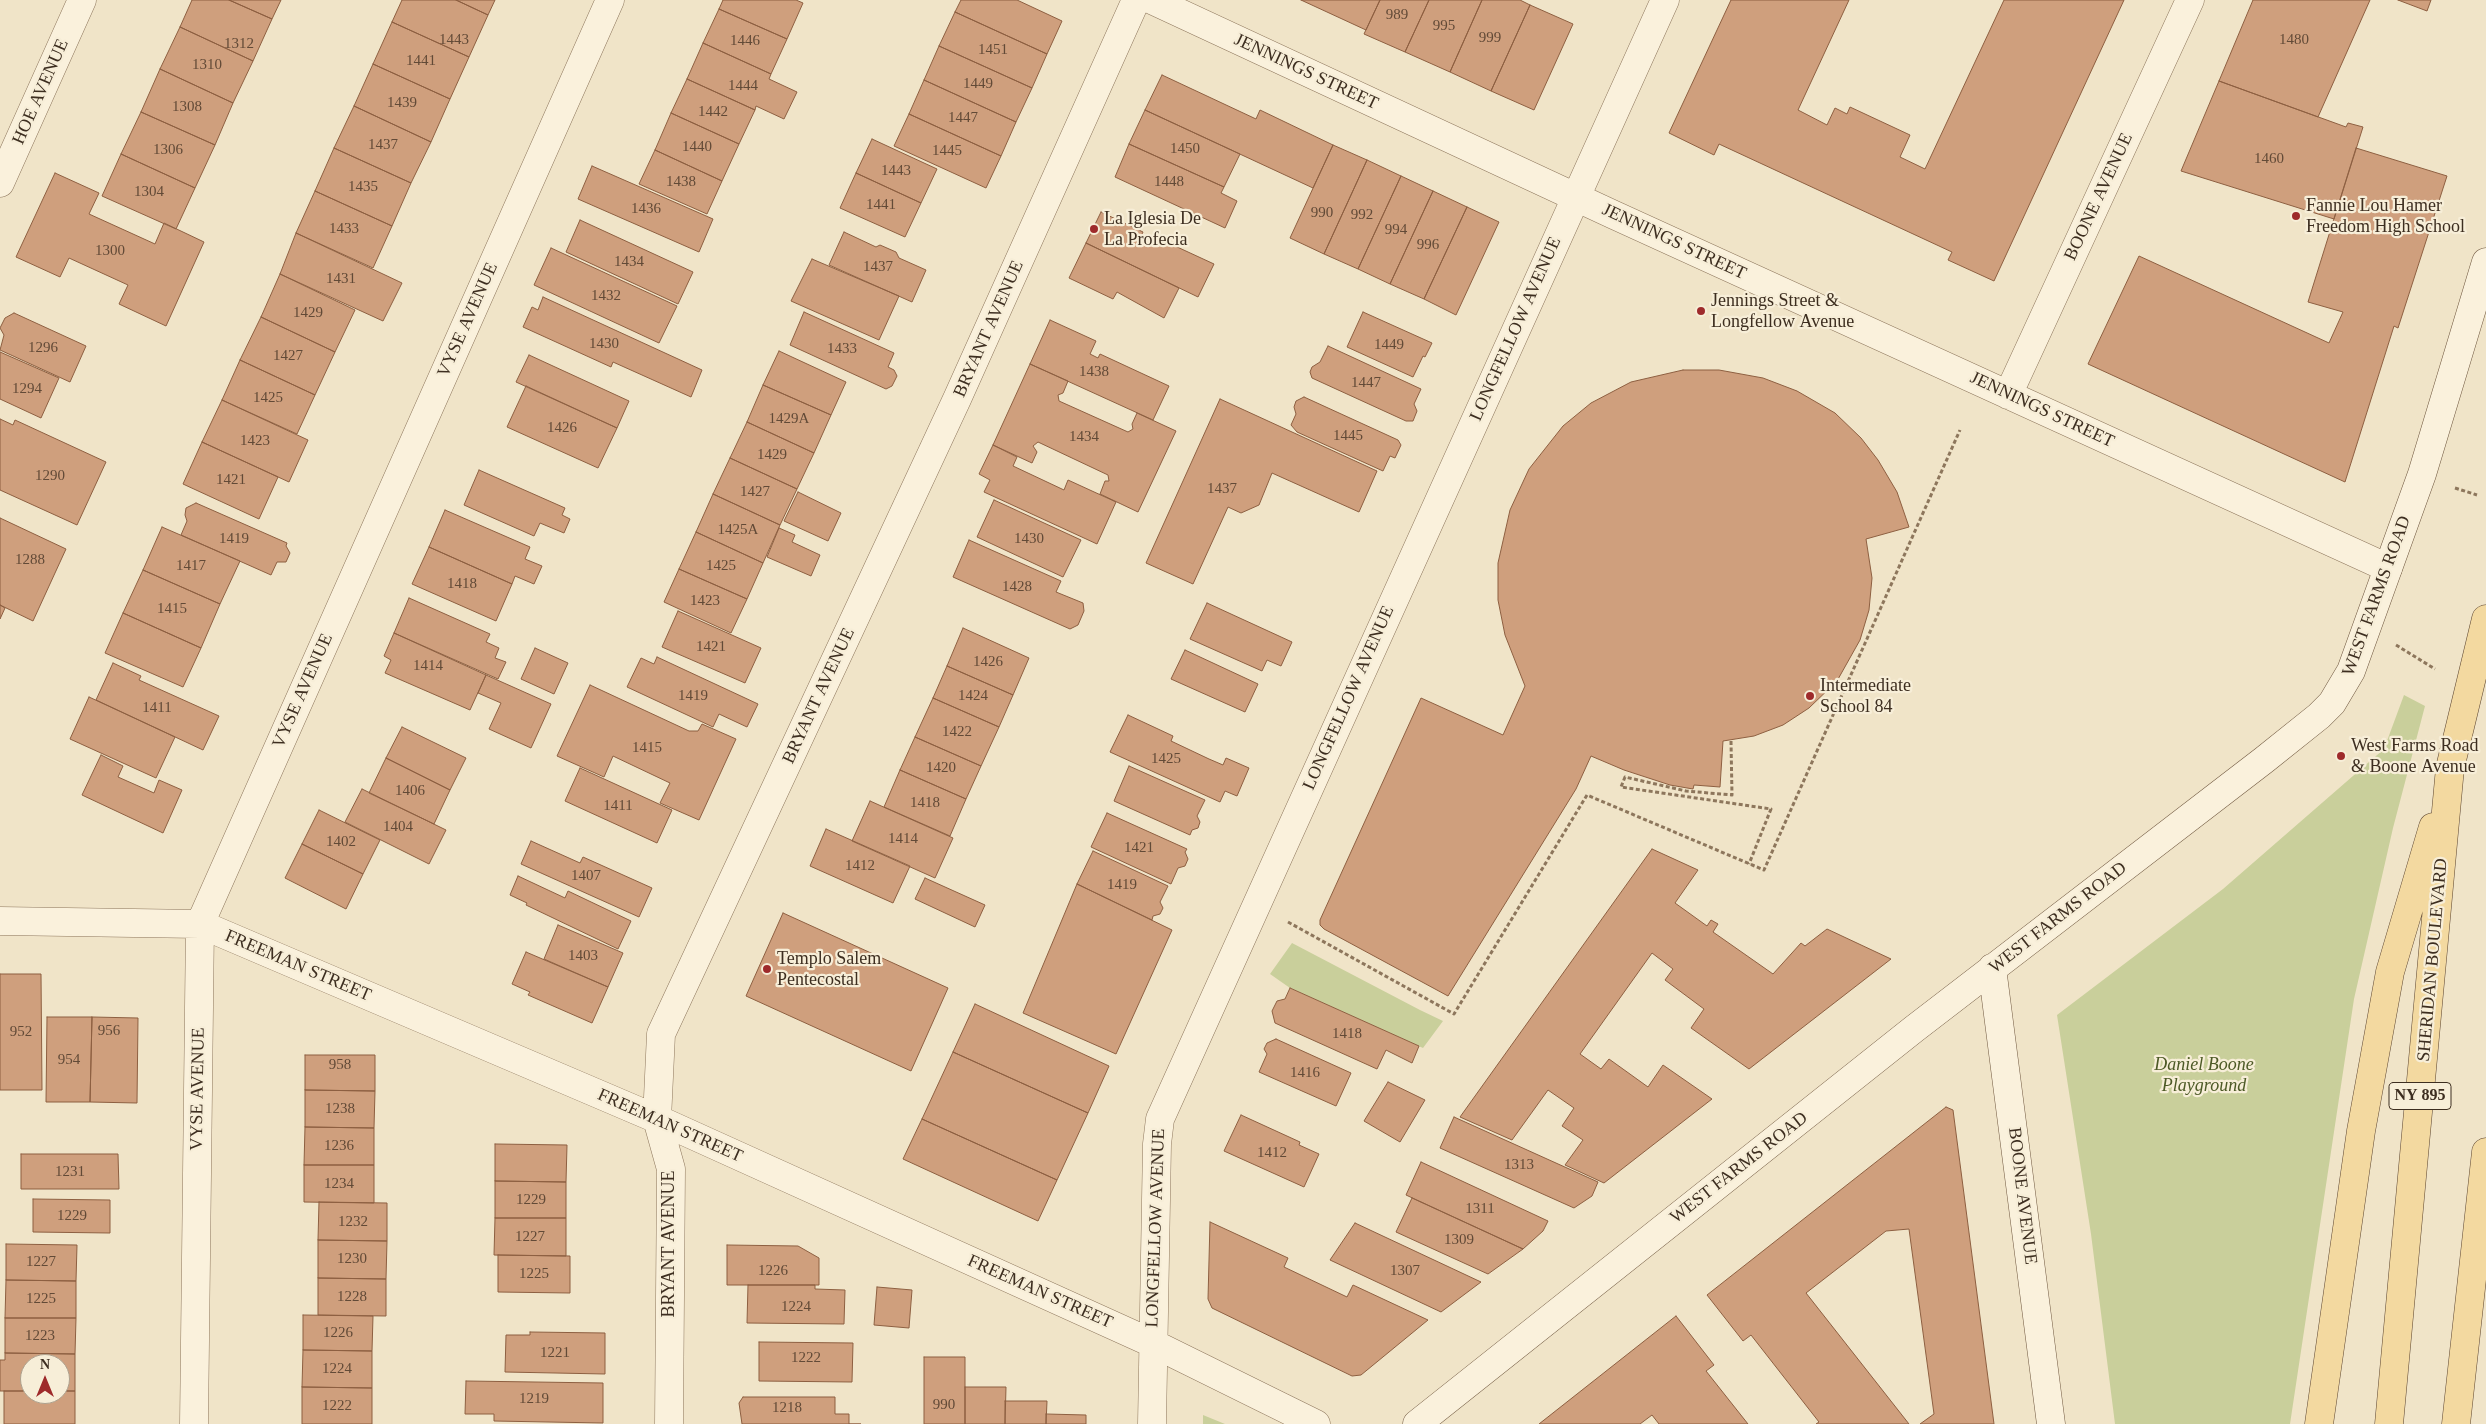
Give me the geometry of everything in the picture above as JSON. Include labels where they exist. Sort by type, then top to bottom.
[{"type":"main road","name":"SHERIDAN BOULEVARD","points":[[2389,1424],[2450,768],[2486,619]]},
{"type":"main road","points":[[2319,1424],[2360,1132],[2390,972],[2450,768]]},
{"type":"main road","points":[[2456,1424],[2486,1152]]},
{"type":"street","name":"HOE AVENUE","points":[[0,183],[82,0]]},
{"type":"street","name":"VYSE AVENUE","points":[[194,1424],[200,924],[610,0]]},
{"type":"street","name":"BRYANT AVENUE","points":[[670,1424],[671,1169],[657,1119],[661,1034],[957,399],[1136,0]]},
{"type":"street","name":"JENNINGS STREET","points":[[1152,0],[1575,197],[2388,568]]},
{"type":"street","name":"LONGFELLOW AVENUE","points":[[1152,1424],[1157,1144],[1160,1119],[1665,0]]},
{"type":"street","name":"BOONE AVENUE","points":[[2008,395],[2190,0]]},
{"type":"street","name":"WEST FARMS ROAD","points":[[1417,1424],[1992,968],[2271,755],[2326,710],[2351,670],[2422,474],[2486,262]]},
{"type":"street","name":"FREEMAN STREET","points":[[0,921],[200,924],[657,1119],[1152,1343],[1316,1424]]},
{"type":"street","name":"BOONE AVENUE","points":[[1992,968],[2051,1424]]},
{"type":"path","points":[[1284,920],[1454,1014],[1587,795],[1764,870],[1960,430]]},
{"type":"path","points":[[2396,645],[2435,669]]},
{"type":"path","points":[[1731,741],[1732,795],[1686,791],[1625,776],[1621,787],[1771,809],[1749,864]]},
{"type":"green space","name":"Daniel Boone Playground","points":[[2404,695],[2425,706],[2393,828],[2354,999],[2290,1424],[2115,1424],[2091,1234],[2057,1015],[2223,889],[2384,749]]},
{"type":"green space","points":[[1292,943],[1443,1021],[1423,1048],[1290,988],[1270,974]]},
{"type":"green space","points":[[1203,1415],[1225,1424],[1203,1424]]},
{"type":"building","points":[[192,0],[229,0],[272,19],[253,61],[180,27]]},
{"type":"building","points":[[229,0],[281,0],[272,19]]},
{"type":"building","points":[[402,0],[456,0],[488,15],[469,57],[392,22]]},
{"type":"building","points":[[456,0],[495,0],[488,15]]},
{"type":"building","points":[[723,0],[796,0],[803,3],[787,39],[719,9]]},
{"type":"building","points":[[961,0],[1017,0],[1062,21],[1047,54],[955,12]]},
{"type":"building","points":[[1301,0],[1380,0],[1366,30]]},
{"type":"building","points":[[1380,0],[1429,0],[1405,52],[1364,34]]},
{"type":"building","points":[[1429,0],[1482,0],[1450,72],[1405,52]]},
{"type":"building","points":[[1482,0],[1520,0],[1530,5],[1491,91],[1450,72]]},
{"type":"building","points":[[1731,0],[1849,0],[1798,110],[1827,125],[1835,108],[1847,114],[1850,107],[1910,135],[1900,157],[1925,169],[2004,0],[2124,0],[1994,281],[1948,260],[1952,252],[1719,144],[1714,155],[1669,133]]},
{"type":"building","points":[[2253,0],[2370,0],[2318,117],[2219,81]]},
{"type":"building","points":[[2398,0],[2431,0],[2427,11]]},
{"type":"building","points":[[1530,5],[1573,24],[1534,110],[1491,91]]},
{"type":"building","points":[[719,9],[787,39],[771,74],[703,43]]},
{"type":"building","points":[[955,12],[1047,54],[1032,88],[939,46]]},
{"type":"building","points":[[392,22],[469,57],[450,99],[373,64]]},
{"type":"building","points":[[180,27],[253,61],[233,103],[160,69]]},
{"type":"building","points":[[703,43],[771,74],[769,79],[797,92],[784,119],[756,106],[755,110],[687,79]]},
{"type":"building","points":[[939,46],[1032,88],[1016,122],[924,80]]},
{"type":"building","points":[[373,64],[450,99],[431,142],[354,106]]},
{"type":"building","points":[[160,69],[233,103],[215,145],[141,112]]},
{"type":"building","points":[[1162,75],[1256,119],[1260,110],[1333,145],[1313,188],[1145,110]]},
{"type":"building","points":[[687,79],[755,110],[739,144],[671,113]]},
{"type":"building","points":[[924,80],[1016,122],[1001,156],[909,114]]},
{"type":"building","points":[[2219,81],[2346,127],[2348,123],[2363,127],[2334,219],[2181,171]]},
{"type":"building","points":[[354,106],[431,142],[411,183],[334,148]]},
{"type":"building","points":[[1145,110],[1240,154],[1224,187],[1129,144]]},
{"type":"building","points":[[141,112],[215,145],[195,188],[121,154]]},
{"type":"building","points":[[671,113],[739,144],[722,181],[655,150]]},
{"type":"building","points":[[909,114],[1001,156],[986,188],[894,146]]},
{"type":"building","points":[[872,139],[937,169],[921,203],[856,173]]},
{"type":"building","points":[[1129,144],[1224,187],[1221,193],[1237,201],[1225,228],[1115,177]]},
{"type":"building","points":[[1333,145],[1367,160],[1324,254],[1290,238]]},
{"type":"building","points":[[334,148],[411,183],[392,226],[315,191]]},
{"type":"building","points":[[2356,148],[2447,176],[2398,328],[2394,326],[2345,482],[2088,364],[2139,256],[2329,343],[2343,312],[2308,302]]},
{"type":"building","points":[[655,150],[722,181],[707,214],[639,184]]},
{"type":"building","points":[[121,154],[195,188],[176,229],[102,196]]},
{"type":"building","points":[[1367,160],[1401,176],[1358,269],[1324,254]]},
{"type":"building","points":[[592,166],[713,219],[699,252],[578,199]]},
{"type":"building","points":[[55,173],[99,193],[89,214],[155,244],[164,223],[204,242],[166,326],[119,304],[128,285],[69,258],[60,277],[16,257]]},
{"type":"building","points":[[856,173],[921,203],[905,237],[840,208]]},
{"type":"building","points":[[1401,176],[1433,191],[1390,284],[1358,269]]},
{"type":"building","points":[[315,191],[392,226],[373,268],[296,233]]},
{"type":"building","points":[[1433,191],[1467,207],[1424,299],[1390,284]]},
{"type":"building","points":[[1467,207],[1499,222],[1456,315],[1424,299]]},
{"type":"building","points":[[1101,212],[1143,232],[1141,237],[1160,245],[1162,240],[1214,264],[1198,297],[1086,243]]},
{"type":"building","points":[[580,220],[693,272],[678,304],[566,252]]},
{"type":"building","points":[[844,232],[876,247],[880,245],[896,252],[899,258],[926,270],[912,302],[829,265]]},
{"type":"building","points":[[296,233],[402,283],[383,321],[280,274]]},
{"type":"building","points":[[1086,243],[1179,288],[1164,318],[1117,292],[1113,299],[1069,278]]},
{"type":"building","points":[[551,248],[677,306],[659,343],[534,285]]},
{"type":"building","points":[[812,259],[899,296],[879,340],[791,301]]},
{"type":"building","points":[[280,274],[355,310],[335,352],[261,317]]},
{"type":"building","points":[[543,297],[702,370],[691,397],[613,362],[611,367],[523,327],[532,307],[538,310]]},
{"type":"building","points":[[804,312],[894,353],[888,367],[894,370],[897,376],[892,386],[886,389],[790,345]]},
{"type":"building","points":[[1363,312],[1432,343],[1425,357],[1423,356],[1413,377],[1347,347]]},
{"type":"building","points":[[14,313],[86,346],[70,382],[0,350],[4,335],[0,328],[5,318]]},
{"type":"building","points":[[261,317],[335,352],[315,395],[240,360]]},
{"type":"building","points":[[1050,320],[1096,341],[1090,354],[1098,358],[1100,354],[1169,386],[1153,420],[1030,364]]},
{"type":"building","points":[[1328,346],[1421,389],[1414,404],[1417,411],[1413,421],[1406,421],[1312,378],[1310,372],[1312,367],[1320,362]]},
{"type":"building","points":[[779,351],[846,382],[831,415],[763,385]]},
{"type":"building","points":[[0,352],[59,378],[41,418],[0,399]]},
{"type":"building","points":[[529,355],[629,401],[617,428],[516,382]]},
{"type":"building","points":[[240,360],[315,395],[297,434],[222,400]]},
{"type":"building","points":[[1030,364],[1068,381],[1063,393],[1058,395],[1059,401],[1128,432],[1133,429],[1132,424],[1137,413],[1176,431],[1138,512],[1100,494],[1105,481],[1109,481],[1108,475],[1038,442],[1033,446],[1037,452],[1032,463],[993,445]]},
{"type":"building","points":[[1683,370],[1719,370],[1763,378],[1797,391],[1835,413],[1861,438],[1878,460],[1897,492],[1909,527],[1866,539],[1872,578],[1869,610],[1860,640],[1837,681],[1809,708],[1783,725],[1754,736],[1723,741],[1720,787],[1694,785],[1693,789],[1670,785],[1624,770],[1591,756],[1576,789],[1448,996],[1324,929],[1320,925],[1320,920],[1421,698],[1503,735],[1525,686],[1505,635],[1498,600],[1498,563],[1510,510],[1529,469],[1563,426],[1591,403],[1631,382]]},
{"type":"building","points":[[763,385],[831,415],[814,453],[747,422]]},
{"type":"building","points":[[526,386],[617,428],[598,468],[507,427]]},
{"type":"building","points":[[1304,397],[1398,440],[1401,445],[1395,458],[1390,456],[1383,471],[1297,432],[1291,425],[1296,414],[1294,407],[1296,401]]},
{"type":"building","points":[[1220,399],[1377,471],[1359,512],[1272,473],[1259,505],[1241,513],[1228,507],[1193,584],[1146,563]]},
{"type":"building","points":[[222,400],[308,440],[289,482],[202,442]]},
{"type":"building","points":[[0,419],[13,425],[15,420],[106,462],[77,525],[0,490]]},
{"type":"building","points":[[747,422],[814,453],[797,489],[730,458]]},
{"type":"building","points":[[202,442],[278,477],[259,519],[183,484]]},
{"type":"building","points":[[993,445],[1017,457],[1013,466],[1064,490],[1068,480],[1116,502],[1097,544],[984,492],[990,480],[979,474]]},
{"type":"building","points":[[730,458],[797,489],[780,525],[713,494]]},
{"type":"building","points":[[479,470],[565,508],[562,515],[570,519],[564,533],[540,523],[534,536],[464,505]]},
{"type":"building","points":[[798,492],[841,513],[828,541],[784,521]]},
{"type":"building","points":[[713,494],[780,525],[763,563],[696,532]]},
{"type":"building","points":[[994,500],[1081,540],[1063,577],[977,537]]},
{"type":"building","points":[[196,503],[287,543],[286,546],[290,553],[286,562],[277,562],[271,575],[181,535],[187,521],[185,515],[186,508]]},
{"type":"building","points":[[445,510],[530,547],[525,559],[542,566],[534,584],[515,576],[512,584],[429,547]]},
{"type":"building","points":[[0,518],[66,549],[33,621],[0,605]]},
{"type":"building","points":[[162,527],[240,561],[220,604],[143,570]]},
{"type":"building","points":[[779,528],[795,535],[792,542],[820,555],[811,576],[767,557]]},
{"type":"building","points":[[696,532],[763,563],[747,599],[679,569]]},
{"type":"building","points":[[969,540],[1061,581],[1056,592],[1083,603],[1084,611],[1078,625],[1070,629],[953,577]]},
{"type":"building","points":[[429,547],[512,584],[496,621],[412,584]]},
{"type":"building","points":[[679,569],[747,599],[731,633],[664,602]]},
{"type":"building","points":[[143,570],[220,604],[201,648],[123,613]]},
{"type":"building","points":[[409,598],[490,634],[486,642],[499,648],[495,658],[506,662],[498,679],[394,633]]},
{"type":"building","points":[[1207,603],[1292,642],[1281,666],[1267,660],[1262,671],[1190,639]]},
{"type":"building","points":[[0,605],[5,608],[0,619]]},
{"type":"building","points":[[678,611],[761,648],[745,683],[662,647]]},
{"type":"building","points":[[123,613],[201,648],[183,687],[105,653]]},
{"type":"building","points":[[963,628],[1029,658],[1013,695],[947,666]]},
{"type":"building","points":[[394,633],[486,675],[470,710],[385,673],[391,660],[384,656]]},
{"type":"building","points":[[535,648],[568,663],[554,694],[521,679]]},
{"type":"building","points":[[1185,650],[1258,684],[1245,712],[1171,679]]},
{"type":"building","points":[[657,657],[758,704],[747,727],[719,714],[713,727],[627,687],[641,658],[654,664]]},
{"type":"building","points":[[113,663],[141,676],[139,680],[219,716],[203,750],[96,700]]},
{"type":"building","points":[[947,666],[1013,695],[999,727],[933,698]]},
{"type":"building","points":[[486,675],[551,704],[531,748],[489,729],[501,703],[478,693]]},
{"type":"building","points":[[590,685],[689,731],[698,731],[702,724],[736,739],[699,820],[660,803],[670,783],[613,756],[604,777],[557,756]]},
{"type":"building","points":[[89,697],[175,737],[156,778],[70,739]]},
{"type":"building","points":[[933,698],[999,727],[981,766],[915,737]]},
{"type":"building","points":[[1128,715],[1173,736],[1171,741],[1209,759],[1223,765],[1226,758],[1249,768],[1237,796],[1225,791],[1220,802],[1110,752]]},
{"type":"building","points":[[402,727],[466,758],[450,790],[386,758]]},
{"type":"building","points":[[915,737],[981,766],[966,799],[900,770]]},
{"type":"building","points":[[101,755],[123,766],[118,777],[154,793],[159,780],[182,790],[163,833],[82,795]]},
{"type":"building","points":[[386,758],[450,790],[434,824],[369,793]]},
{"type":"building","points":[[1129,766],[1205,800],[1197,816],[1200,822],[1198,828],[1192,830],[1190,835],[1114,801]]},
{"type":"building","points":[[580,768],[672,810],[657,843],[565,801]]},
{"type":"building","points":[[900,770],[966,799],[950,836],[884,807]]},
{"type":"building","points":[[362,789],[446,830],[429,864],[345,822]]},
{"type":"building","points":[[870,801],[953,838],[935,878],[852,841]]},
{"type":"building","points":[[319,810],[380,840],[363,874],[302,844]]},
{"type":"building","points":[[1107,813],[1187,849],[1185,852],[1188,859],[1185,866],[1178,868],[1171,884],[1091,847]]},
{"type":"building","points":[[826,829],[910,866],[893,903],[810,866]]},
{"type":"building","points":[[531,841],[580,863],[583,857],[652,888],[639,917],[521,864]]},
{"type":"building","points":[[302,844],[363,874],[346,909],[285,878]]},
{"type":"building","points":[[1652,849],[1698,870],[1675,903],[1707,926],[1711,920],[1718,924],[1713,932],[1773,974],[1801,943],[1805,946],[1827,929],[1891,959],[1749,1069],[1691,1028],[1704,1009],[1665,980],[1673,969],[1652,953],[1580,1054],[1601,1069],[1609,1059],[1648,1087],[1663,1065],[1712,1099],[1604,1183],[1565,1165],[1583,1140],[1562,1126],[1574,1108],[1548,1090],[1512,1140],[1460,1117]]},
{"type":"building","points":[[1093,851],[1168,886],[1160,902],[1163,908],[1160,914],[1153,916],[1152,920],[1077,884]]},
{"type":"building","points":[[518,876],[565,898],[568,891],[631,921],[618,949],[526,905],[527,903],[510,895]]},
{"type":"building","points":[[925,878],[985,905],[975,927],[915,899]]},
{"type":"building","points":[[1077,884],[1172,930],[1116,1054],[1023,1013]]},
{"type":"building","points":[[783,913],[948,988],[911,1071],[746,996]]},
{"type":"building","points":[[558,925],[623,953],[608,987],[544,959]]},
{"type":"building","points":[[526,952],[608,987],[592,1023],[528,995],[530,992],[512,984]]},
{"type":"building","points":[[0,974],[41,974],[42,1090],[0,1090]]},
{"type":"building","points":[[1290,988],[1419,1046],[1412,1063],[1386,1050],[1377,1069],[1275,1023],[1272,1011],[1277,1001],[1285,999]]},
{"type":"building","points":[[975,1004],[1109,1066],[1088,1113],[953,1052]]},
{"type":"building","points":[[47,1017],[92,1017],[90,1102],[46,1102]]},
{"type":"building","points":[[92,1017],[138,1018],[137,1103],[90,1102]]},
{"type":"building","points":[[1276,1039],[1351,1073],[1336,1106],[1259,1072],[1267,1054],[1264,1049],[1267,1043]]},
{"type":"building","points":[[953,1052],[1088,1113],[1057,1180],[922,1119]]},
{"type":"building","points":[[305,1055],[375,1055],[375,1091],[305,1090]]},
{"type":"building","points":[[1388,1082],[1425,1100],[1400,1142],[1364,1121]]},
{"type":"building","points":[[305,1090],[375,1091],[374,1128],[305,1127]]},
{"type":"building","points":[[1946,1107],[1953,1110],[1994,1424],[1920,1424],[1934,1414],[1909,1229],[1886,1231],[1806,1293],[1909,1424],[1816,1424],[1819,1422],[1751,1335],[1743,1341],[1707,1295]]},
{"type":"building","points":[[1241,1115],[1300,1142],[1299,1145],[1319,1154],[1304,1187],[1224,1151]]},
{"type":"building","points":[[1454,1117],[1598,1182],[1592,1196],[1574,1208],[1440,1148]]},
{"type":"building","points":[[922,1119],[1057,1180],[1038,1221],[903,1159]]},
{"type":"building","points":[[305,1127],[374,1128],[374,1165],[304,1165]]},
{"type":"building","points":[[495,1144],[567,1145],[566,1182],[495,1181]]},
{"type":"building","points":[[21,1154],[118,1154],[119,1189],[21,1189]]},
{"type":"building","points":[[1421,1162],[1548,1221],[1543,1231],[1523,1249],[1406,1195]]},
{"type":"building","points":[[304,1165],[374,1165],[374,1203],[304,1202]]},
{"type":"building","points":[[495,1181],[566,1182],[566,1218],[495,1218]]},
{"type":"building","points":[[1412,1198],[1523,1249],[1488,1274],[1396,1232]]},
{"type":"building","points":[[33,1199],[110,1200],[110,1233],[33,1232]]},
{"type":"building","points":[[319,1202],[387,1203],[387,1241],[318,1240]]},
{"type":"building","points":[[495,1218],[566,1218],[566,1256],[494,1255]]},
{"type":"building","points":[[1210,1222],[1288,1258],[1284,1267],[1347,1297],[1353,1285],[1428,1320],[1361,1375],[1352,1376],[1212,1308],[1208,1299]]},
{"type":"building","points":[[1355,1223],[1481,1282],[1441,1312],[1330,1260]]},
{"type":"building","points":[[318,1240],[387,1241],[386,1279],[318,1278]]},
{"type":"building","points":[[6,1244],[77,1245],[76,1281],[6,1280]]},
{"type":"building","points":[[727,1245],[798,1246],[819,1258],[819,1285],[727,1285]]},
{"type":"building","points":[[498,1255],[570,1256],[570,1293],[498,1292]]},
{"type":"building","points":[[318,1278],[386,1279],[386,1316],[318,1315]]},
{"type":"building","points":[[6,1280],[76,1281],[76,1318],[5,1318]]},
{"type":"building","points":[[748,1285],[815,1285],[815,1289],[845,1290],[844,1324],[747,1323]]},
{"type":"building","points":[[877,1287],[912,1290],[909,1328],[874,1325]]},
{"type":"building","points":[[303,1315],[373,1316],[372,1351],[303,1350]]},
{"type":"building","points":[[1676,1316],[1714,1365],[1706,1371],[1748,1424],[1659,1424],[1652,1415],[1640,1424],[1539,1424]]},
{"type":"building","points":[[5,1318],[76,1318],[75,1354],[5,1353]]},
{"type":"building","points":[[530,1332],[605,1333],[605,1374],[505,1372],[506,1335],[530,1335]]},
{"type":"building","points":[[759,1342],[853,1343],[852,1382],[759,1381]]},
{"type":"building","points":[[303,1350],[372,1351],[372,1388],[302,1387]]},
{"type":"building","points":[[5,1353],[75,1354],[75,1391],[70,1391],[70,1354],[20,1354],[20,1391],[0,1391],[0,1360],[5,1360]]},
{"type":"building","points":[[924,1357],[965,1357],[965,1424],[924,1424]]},
{"type":"building","points":[[466,1381],[603,1383],[603,1423],[494,1421],[494,1414],[465,1414]]},
{"type":"building","points":[[302,1387],[372,1388],[372,1424],[302,1424]]},
{"type":"building","points":[[965,1387],[1006,1387],[1005,1424],[965,1424]]},
{"type":"building","points":[[4,1391],[20,1391],[20,1404],[70,1404],[70,1391],[75,1391],[75,1424],[4,1424]]},
{"type":"building","points":[[743,1397],[835,1397],[835,1414],[849,1414],[849,1424],[742,1424],[739,1403]]},
{"type":"building","points":[[1005,1401],[1047,1401],[1046,1424],[1005,1424]]},
{"type":"building","points":[[1046,1414],[1086,1415],[1086,1424],[1046,1424]]},
{"type":"place","name":"Fannie Lou Hamer Freedom High School","points":[[2296,216]]},
{"type":"place","name":"La Iglesia De La Profecia","points":[[1094,229]]},
{"type":"place","name":"Jennings Street & Longfellow Avenue","points":[[1701,311]]},
{"type":"place","name":"Intermediate School 84","points":[[1810,696]]},
{"type":"place","name":"West Farms Road & Boone Avenue","points":[[2341,756]]},
{"type":"place","name":"Templo Salem Pentecostal","points":[[767,969]]}]
